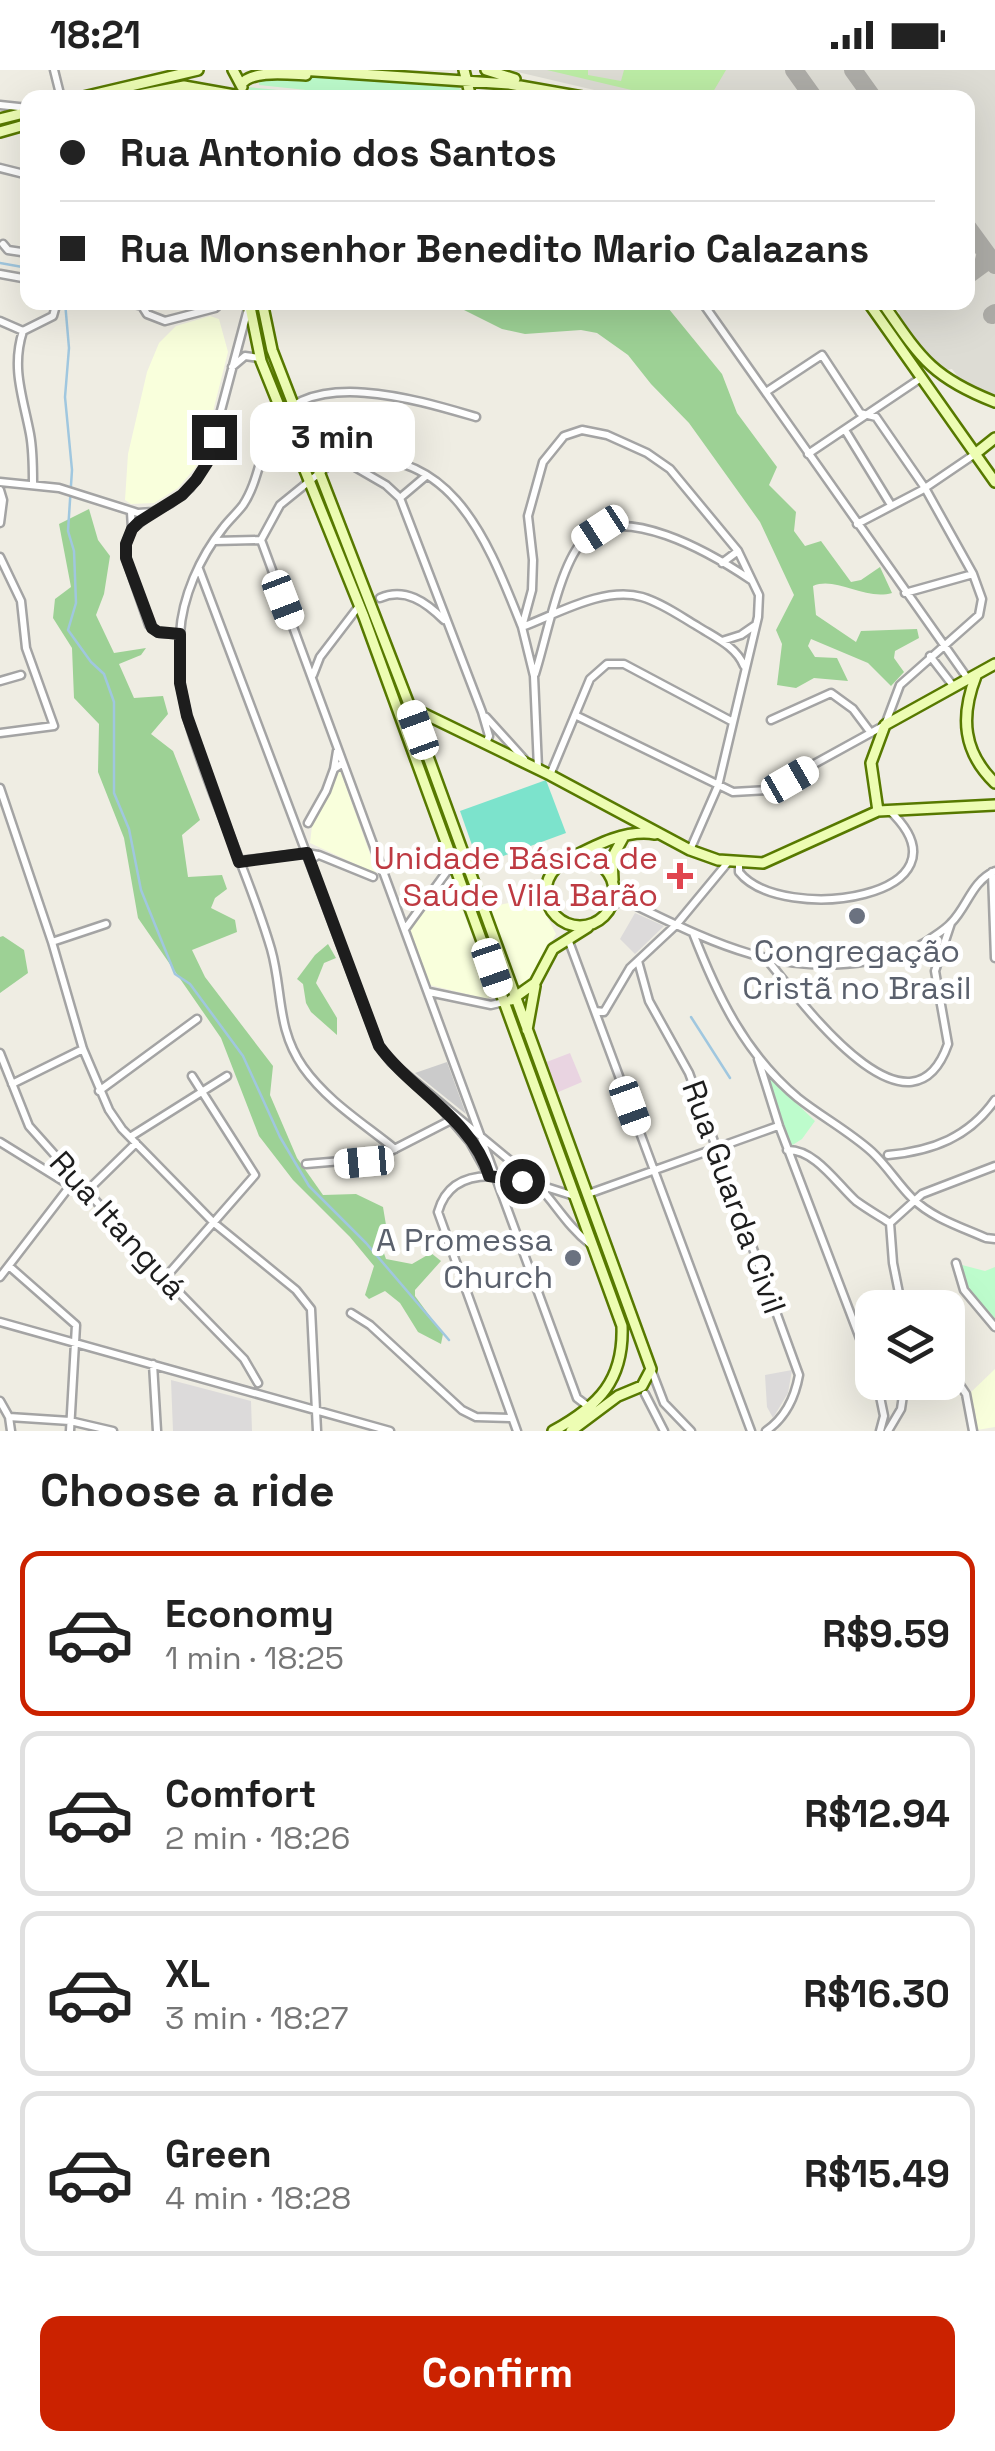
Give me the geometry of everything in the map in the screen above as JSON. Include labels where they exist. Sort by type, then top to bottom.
[{"type":"main road","points":[[112,90],[198,70]]},
{"type":"main road","points":[[300,70],[410,78]]},
{"type":"main road","points":[[464,70],[469,90]]},
{"type":"main road","points":[[486,70],[554,90]]},
{"type":"main road","points":[[240,90],[244,78],[253,72],[376,80],[425,75],[452,81],[467,90]]},
{"type":"main road","points":[[452,81],[546,88]]},
{"type":"main road","points":[[164,90],[184,86],[221,90]]},
{"type":"main road","points":[[249,310],[261,360],[362,611],[622,1326],[622,1381],[634,1389]]},
{"type":"main road","points":[[264,310],[272,350],[296,401],[373,600],[649,1364],[646,1383],[571,1431]]},
{"type":"main road","points":[[874,310],[995,482]]},
{"type":"main road","points":[[888,310],[924,362],[950,382],[995,402]]},
{"type":"main road","points":[[975,454],[995,438]]},
{"type":"main road","points":[[362,611],[374,622],[394,663]]},
{"type":"main road","points":[[884,810],[871,763],[885,725],[995,664]]},
{"type":"main road","points":[[966,680],[965,735],[972,752],[995,783]]},
{"type":"main road","points":[[966,680],[968,696]]},
{"type":"main road","points":[[410,707],[550,775],[690,850],[734,862],[764,862],[884,810],[995,805]]},
{"type":"main road","points":[[412,748],[418,730],[427,723],[440,723]]},
{"type":"main road","points":[[568,939],[546,895],[548,882],[564,863],[591,847],[624,836],[645,832],[662,836]]},
{"type":"main road","points":[[527,1032],[535,983],[553,949],[598,922],[611,906],[612,858],[624,836]]},
{"type":"main road","points":[[564,863],[576,858],[590,860],[602,866],[613,884]]},
{"type":"main road","points":[[550,907],[569,924],[598,922]]},
{"type":"main road","points":[[504,1002],[535,983]]},
{"type":"main road","points":[[553,1431],[589,1408],[607,1389],[619,1362],[633,1350],[649,1364]]},
{"type":"street","points":[[3,244],[4,248],[20,252]]},
{"type":"street","points":[[0,321],[23,330],[53,316],[55,310]]},
{"type":"street","points":[[144,310],[165,320],[201,310]]},
{"type":"street","points":[[132,529],[182,495],[207,463],[247,310]]},
{"type":"street","points":[[708,310],[966,680]]},
{"type":"street","points":[[23,330],[16,375],[31,436],[33,483]]},
{"type":"street","points":[[575,715],[718,786],[746,794],[768,790],[885,725],[900,685],[979,615],[982,598],[973,574],[925,488],[876,417],[860,412],[822,355],[766,392]]},
{"type":"street","points":[[231,368],[244,356],[261,360]]},
{"type":"street","points":[[808,454],[921,378]]},
{"type":"street","points":[[395,1148],[332,1099],[303,1067],[291,1046],[281,1018],[272,952],[187,716],[180,683],[180,617],[214,541],[245,501],[271,431],[296,401],[336,394],[386,393],[476,416]]},
{"type":"street","points":[[845,430],[892,506]]},
{"type":"street","points":[[522,627],[532,590],[528,516],[544,462],[558,440],[576,431],[607,435],[670,468],[738,551],[753,581],[760,608],[718,786],[690,850]]},
{"type":"street","points":[[857,524],[925,488],[975,454]]},
{"type":"street","points":[[260,540],[280,506],[309,482],[319,467],[342,460],[397,462],[427,476],[463,508],[488,544],[522,627],[534,676],[535,768]]},
{"type":"street","points":[[354,463],[400,498],[482,712],[489,736],[485,744]]},
{"type":"street","points":[[400,498],[427,476]]},
{"type":"street","points":[[0,523],[4,500],[0,486],[33,483],[75,492],[130,512],[153,512]]},
{"type":"street","points":[[130,512],[132,529],[126,558],[150,625],[154,631],[180,634]]},
{"type":"street","points":[[534,676],[575,553],[583,540],[600,529],[616,525],[662,534],[753,581]]},
{"type":"street","points":[[214,541],[260,540]]},
{"type":"street","points":[[260,540],[482,1136],[493,1176]]},
{"type":"street","points":[[722,563],[738,551]]},
{"type":"street","points":[[0,557],[21,602],[26,648],[54,726],[0,734]]},
{"type":"street","points":[[199,568],[379,1046],[391,1062],[454,1118],[482,1136],[522,1178]]},
{"type":"street","points":[[905,593],[973,574]]},
{"type":"street","points":[[193,582],[205,584]]},
{"type":"street","points":[[373,600],[388,594],[413,596],[450,627]]},
{"type":"street","points":[[522,627],[599,598],[629,594],[662,605],[722,641],[739,656],[744,667]]},
{"type":"street","points":[[433,610],[440,604]]},
{"type":"street","points":[[313,677],[320,657],[362,611]]},
{"type":"street","points":[[166,633],[180,617]]},
{"type":"street","points":[[722,641],[741,636],[755,625]]},
{"type":"street","points":[[930,656],[966,680]]},
{"type":"street","points":[[306,660],[320,657]]},
{"type":"street","points":[[550,775],[592,675],[615,663],[628,666],[733,722]]},
{"type":"street","points":[[0,681],[21,675]]},
{"type":"street","points":[[771,720],[831,693],[853,709],[871,733]]},
{"type":"street","points":[[482,712],[535,768]]},
{"type":"street","points":[[299,828],[308,823],[326,791],[338,749]]},
{"type":"street","points":[[334,769],[343,763]]},
{"type":"street","points":[[0,788],[83,1049],[109,1110],[214,1224],[296,1290],[311,1309],[317,1431]]},
{"type":"street","points":[[903,823],[907,808]]},
{"type":"street","points":[[594,1010],[606,1009],[638,961],[734,862],[745,879],[784,894],[823,899],[877,891],[896,882],[910,864],[914,845],[903,823],[884,810]]},
{"type":"street","points":[[239,862],[318,854],[386,884]]},
{"type":"street","points":[[311,865],[318,854]]},
{"type":"street","points":[[404,930],[448,870],[451,860]]},
{"type":"street","points":[[373,876],[382,871]]},
{"type":"street","points":[[768,961],[838,1043],[887,1078],[909,1082],[932,1070],[948,1044],[935,978],[943,942],[975,886],[994,871]]},
{"type":"street","points":[[994,871],[995,958]]},
{"type":"street","points":[[613,884],[624,900],[676,925],[768,961],[820,967],[910,951],[952,923]]},
{"type":"street","points":[[611,906],[624,900]]},
{"type":"street","points":[[52,942],[106,924]]},
{"type":"street","points":[[941,931],[943,942]]},
{"type":"street","points":[[694,932],[714,984],[758,1058],[796,1096],[872,1152],[914,1200],[932,1214],[995,1239]]},
{"type":"street","points":[[568,939],[751,1431]]},
{"type":"street","name":"Rua Guarda Civil","points":[[638,961],[648,1001],[678,1050],[717,1149],[799,1375],[788,1407],[766,1431]]},
{"type":"street","points":[[428,992],[491,1005],[504,1002]]},
{"type":"street","points":[[100,1092],[197,1019]]},
{"type":"street","points":[[12,1084],[83,1049]]},
{"type":"street","name":"Rua Itanguá","points":[[0,1053],[29,1126],[244,1359],[268,1396]]},
{"type":"street","points":[[758,1058],[779,1126],[855,1325]]},
{"type":"street","points":[[166,1278],[255,1175],[192,1076]]},
{"type":"street","points":[[0,1142],[86,1192],[133,1140],[227,1076]]},
{"type":"street","points":[[872,1152],[912,1153],[964,1134],[995,1100]]},
{"type":"street","points":[[306,1164],[364,1162],[454,1118]]},
{"type":"street","points":[[454,1118],[502,1190],[576,1398],[589,1408]]},
{"type":"street","points":[[586,1194],[779,1126]]},
{"type":"street","points":[[788,1150],[796,1150],[818,1163],[861,1205],[890,1222]]},
{"type":"street","points":[[880,1160],[888,1155]]},
{"type":"street","points":[[890,1222],[914,1200],[995,1166]]},
{"type":"street","points":[[550,1188],[564,1170]]},
{"type":"street","points":[[59,1178],[66,1179],[68,1172]]},
{"type":"street","points":[[517,1431],[438,1212],[453,1186],[467,1178],[522,1178],[574,1196]]},
{"type":"street","points":[[502,1190],[522,1178]]},
{"type":"street","points":[[539,1184],[579,1236],[594,1249]]},
{"type":"street","points":[[0,1277],[70,1186]]},
{"type":"street","points":[[890,1222],[898,1290]]},
{"type":"street","points":[[956,1262],[964,1290],[995,1326]]},
{"type":"street","points":[[9,1266],[76,1325],[70,1431]]},
{"type":"street","points":[[351,1313],[370,1325],[462,1410],[476,1418],[512,1418]]},
{"type":"street","points":[[0,1322],[387,1431]]},
{"type":"street","points":[[153,1364],[157,1431]]},
{"type":"street","points":[[649,1364],[664,1403]]},
{"type":"street","points":[[258,1384],[258,1393]]},
{"type":"street","points":[[634,1389],[664,1403],[692,1431]]},
{"type":"street","points":[[965,1392],[973,1431]]},
{"type":"street","points":[[645,1394],[664,1431]]},
{"type":"street","points":[[880,1431],[884,1416],[881,1400]]},
{"type":"street","points":[[888,1431],[899,1414],[902,1400]]},
{"type":"street","points":[[0,1401],[10,1417],[11,1431]]},
{"type":"street","points":[[884,1416],[899,1414]]},
{"type":"street","points":[[10,1417],[70,1421],[113,1431]]},
{"type":"shaded area","points":[[509,70],[995,70],[995,395],[962,382],[952,369],[946,370],[919,347],[918,340],[913,342],[896,317],[900,313],[896,310],[975,310],[975,90],[594,90]]},
{"type":"shaded area","points":[[210,316],[219,319],[228,352],[202,455],[178,488],[154,503],[131,504],[125,500],[128,454],[147,372],[159,343],[176,326]]},
{"type":"shaded area","points":[[340,770],[375,873],[310,843],[312,826]]},
{"type":"shaded area","points":[[546,780],[566,833],[479,865],[460,811]]},
{"type":"shaded area","points":[[444,886],[455,891],[493,989],[487,999],[430,985],[419,959],[410,928]]},
{"type":"shaded area","points":[[537,897],[556,934],[528,984],[516,986],[489,907]]},
{"type":"shaded area","points":[[635,913],[664,926],[635,954],[620,939]]},
{"type":"shaded area","points":[[570,1053],[582,1082],[556,1093],[544,1063]]},
{"type":"shaded area","points":[[447,1062],[466,1114],[415,1073]]},
{"type":"shaded area","points":[[995,1369],[995,1427],[977,1430],[975,1410],[968,1395]]},
{"type":"shaded area","points":[[792,1370],[788,1393],[773,1418],[767,1407],[765,1375]]},
{"type":"shaded area","points":[[171,1380],[251,1401],[252,1431],[173,1431]]},
{"type":"green space","points":[[547,70],[588,70],[588,75],[621,81],[624,70],[726,70],[714,90],[631,90]]},
{"type":"green space","points":[[259,73],[462,90],[306,90],[259,85]]},
{"type":"green space","points":[[464,310],[670,310],[722,374],[737,413],[777,467],[769,485],[796,512],[794,531],[805,546],[821,541],[851,582],[880,567],[892,593],[871,594],[831,584],[813,586],[816,615],[856,642],[861,631],[917,629],[919,638],[895,651],[894,658],[904,672],[891,686],[868,663],[811,639],[808,646],[815,657],[837,658],[848,681],[814,678],[796,688],[777,685],[782,644],[776,630],[794,595],[760,522],[689,423],[628,355],[597,333],[581,330],[525,334],[502,329]]},
{"type":"green space","points":[[89,509],[98,540],[110,556],[96,615],[114,653],[146,648],[141,655],[119,664],[134,698],[163,696],[168,714],[151,734],[173,751],[200,820],[182,835],[188,877],[222,875],[227,889],[215,898],[211,908],[235,920],[237,932],[192,950],[205,977],[273,1066],[270,1095],[297,1158],[323,1195],[356,1194],[383,1207],[388,1237],[381,1245],[386,1259],[412,1264],[431,1253],[441,1261],[415,1290],[415,1296],[443,1334],[441,1344],[418,1332],[400,1303],[385,1291],[369,1299],[365,1295],[374,1266],[293,1180],[259,1136],[221,1038],[138,918],[124,838],[98,772],[99,724],[74,698],[72,648],[53,618],[55,599],[71,587],[59,524]]},
{"type":"green space","points":[[0,937],[24,950],[28,973],[0,993]]},
{"type":"green space","points":[[328,944],[336,958],[324,963],[316,983],[337,1018],[337,1035],[311,1012],[303,984],[297,979]]},
{"type":"green space","points":[[768,1076],[815,1121],[802,1139],[791,1146]]},
{"type":"green space","points":[[962,1265],[985,1271],[995,1267],[995,1319],[969,1290],[960,1270]]},
{"type":"waterway","points":[[0,263],[20,267]]},
{"type":"waterway","points":[[66,310],[69,348],[65,397],[72,470],[68,531],[74,551],[76,603],[68,630],[104,674],[114,702],[114,793],[129,829],[141,890],[175,974],[190,984],[243,1056],[280,1137],[309,1186],[366,1243],[449,1340]]},
{"type":"waterway","points":[[691,1017],[730,1078]]},
{"type":"taxiway","points":[[794,70],[808,90]]},
{"type":"taxiway","points":[[853,70],[867,90]]},
{"type":"taxiway","points":[[975,238],[995,265]]},
{"type":"taxiway","points":[[975,270],[983,264],[986,253]]},
{"type":"place","name":"Unidade Básica de Saúde Vila Barão","points":[[680,876]]},
{"type":"place","name":"Congregação Cristã no Brasil","points":[[857,916]]},
{"type":"place","name":"A Promessa Church","points":[[573,1258]]},
{"type":"route","points":[[214,437],[207,463],[190,488],[132,529],[126,558],[154,631],[180,634],[180,683],[187,716],[239,862],[307,853],[379,1046],[470,1142],[489,1176],[522,1181]]}]
